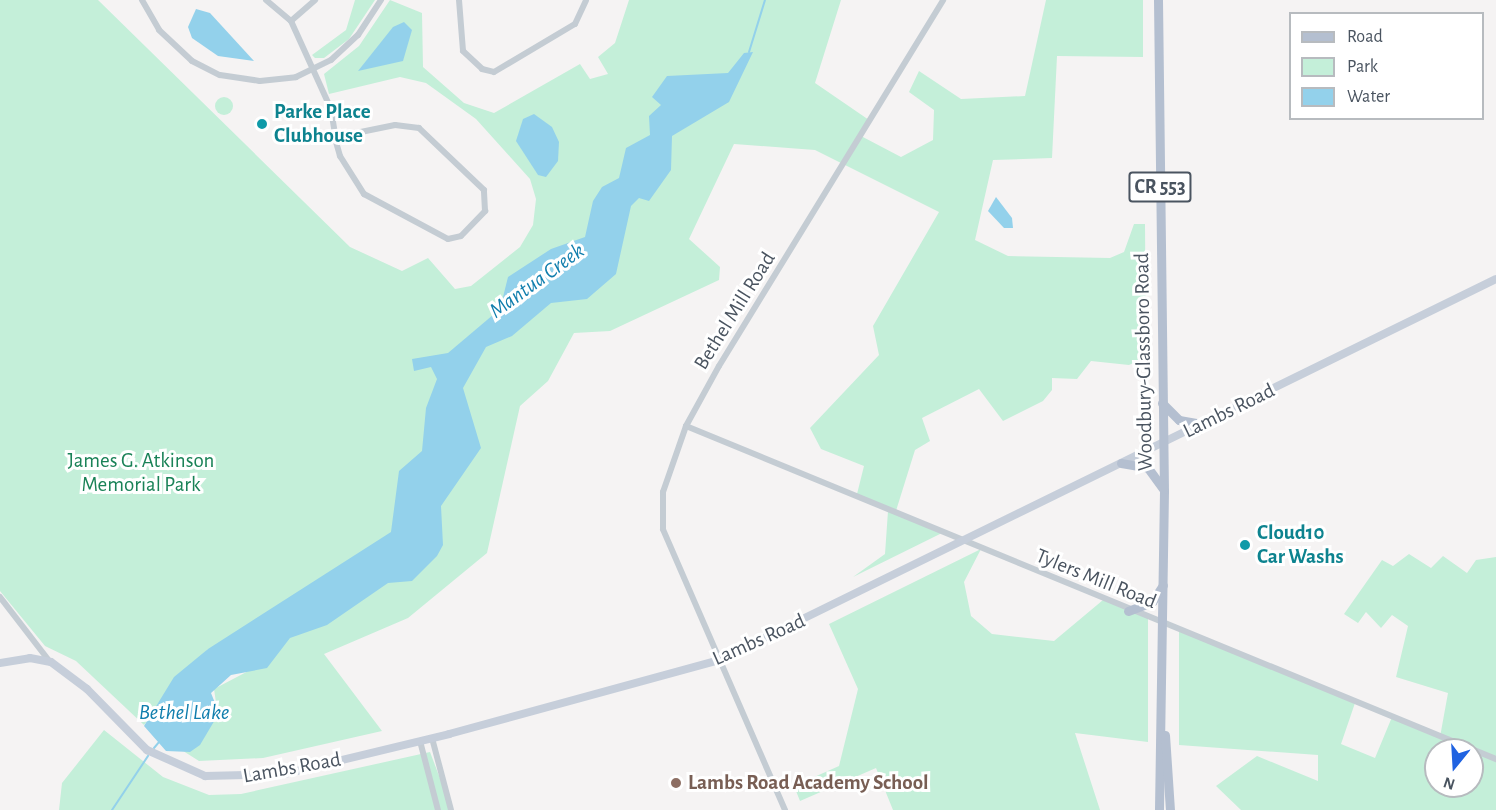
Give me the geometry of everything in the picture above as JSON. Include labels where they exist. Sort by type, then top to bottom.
[{"type":"main road","name":"Woodbury-Glassboro Road","points":[[1158,0],[1164,491],[1163,724],[1159,810]]},
{"type":"main road","name":"Lambs Road","points":[[51,662],[87,689],[147,750],[205,776],[284,774],[432,738],[719,660],[962,543],[1496,279]]},
{"type":"main road","points":[[1162,403],[1179,420],[1202,424]]},
{"type":"main road","points":[[1121,463],[1148,468],[1164,491]]},
{"type":"main road","points":[[1128,611],[1152,602],[1163,585]]},
{"type":"main road","points":[[0,663],[30,658],[51,662]]},
{"type":"main road","name":"Woodbury-Glassboro Road","points":[[1163,724],[1170,810]]},
{"type":"street","points":[[142,0],[162,34],[216,73],[267,81],[313,70],[353,41],[381,0]]},
{"type":"street","points":[[266,0],[291,21],[331,109],[336,137],[345,168],[364,194],[442,237],[459,237],[485,211],[484,190],[419,128],[395,124],[336,137]]},
{"type":"street","points":[[291,21],[315,0]]},
{"type":"street","points":[[459,0],[464,51],[491,72],[575,24],[586,0]]},
{"type":"street","name":"Bethel Mill Road","points":[[785,810],[663,529],[663,492],[686,426],[943,0]]},
{"type":"street","name":"Tylers Mill Road","points":[[686,426],[962,543],[1496,759]]},
{"type":"street","points":[[0,597],[51,662]]},
{"type":"street","points":[[432,738],[451,810]]},
{"type":"street","points":[[420,741],[438,810]]},
{"type":"green space","name":"James G. Atkinson Memorial Park","points":[[0,0],[98,0],[350,247],[402,271],[428,258],[455,289],[471,286],[520,247],[533,225],[536,199],[530,179],[476,119],[426,83],[400,77],[329,94],[324,74],[359,46],[390,0],[422,13],[423,67],[464,103],[494,113],[580,64],[590,79],[608,74],[598,57],[615,43],[629,0],[841,0],[815,83],[869,120],[861,136],[901,157],[933,140],[934,110],[909,92],[919,71],[961,99],[1025,96],[1046,0],[1143,0],[1143,57],[1057,56],[1052,158],[993,160],[975,240],[1008,256],[1110,258],[1124,252],[1134,224],[1145,224],[1146,357],[1129,365],[1091,361],[1077,379],[1052,378],[1052,390],[1043,401],[1003,421],[979,389],[922,418],[930,441],[915,450],[895,514],[942,533],[853,577],[885,554],[888,511],[856,498],[864,466],[821,449],[810,428],[879,355],[873,326],[939,212],[815,150],[734,144],[689,239],[720,267],[719,280],[610,331],[574,333],[548,381],[520,406],[487,553],[408,618],[324,654],[382,731],[263,758],[199,761],[180,749],[218,716],[214,689],[275,657],[208,649],[144,725],[76,661],[45,646],[0,591]]},
{"type":"green space","points":[[355,0],[375,0],[349,39],[324,58],[315,58],[312,55],[346,30]]},
{"type":"green space","points":[[224,97],[232,102],[233,106],[228,114],[224,115],[216,110],[215,106],[220,98]]},
{"type":"green space","points":[[981,549],[964,582],[971,616],[992,634],[1054,641],[1103,600],[1148,618],[1148,742],[1075,733],[1100,810],[893,810],[876,768],[800,801],[794,786],[839,766],[858,689],[829,624]]},
{"type":"green space","points":[[1409,554],[1431,568],[1443,556],[1467,573],[1476,560],[1496,557],[1496,810],[1241,810],[1216,786],[1257,756],[1318,781],[1318,755],[1179,745],[1179,630],[1355,703],[1341,744],[1375,758],[1392,717],[1440,737],[1448,693],[1396,677],[1408,626],[1392,615],[1381,628],[1366,612],[1358,623],[1344,614],[1382,560],[1393,566]]},
{"type":"green space","points":[[104,730],[163,777],[209,795],[241,794],[430,752],[452,810],[59,810],[62,783]]},
{"type":"water","points":[[196,9],[210,13],[254,61],[218,56],[192,38],[188,27]]},
{"type":"water","points":[[404,22],[412,30],[403,61],[358,71],[393,27]]},
{"type":"water","name":"Bethel Lake","points":[[753,52],[729,102],[672,136],[671,170],[649,201],[639,198],[631,206],[616,274],[587,299],[551,303],[512,336],[486,347],[463,388],[481,448],[441,506],[443,545],[437,556],[412,581],[388,583],[327,625],[290,638],[267,668],[231,675],[211,693],[219,713],[200,745],[190,752],[166,751],[144,726],[174,677],[208,649],[391,532],[399,471],[422,451],[426,408],[437,379],[431,367],[414,371],[412,359],[448,353],[500,309],[508,277],[551,249],[585,237],[593,201],[602,187],[619,178],[626,148],[650,135],[649,116],[661,105],[652,97],[667,76],[728,73],[744,53]]},
{"type":"water","points":[[534,114],[552,127],[559,142],[558,161],[546,177],[538,175],[516,141],[523,119]]},
{"type":"water","points":[[996,197],[1012,218],[1013,228],[1004,228],[988,211]]},
{"type":"waterway","name":"Mantua Creek","points":[[749,52],[765,0]]},
{"type":"waterway","name":"Mantua Creek","points":[[154,748],[159,742]]},
{"type":"waterway","name":"Mantua Creek","points":[[112,810],[148,756]]},
{"type":"place","name":"Parke Place Clubhouse","points":[[262,124]]},
{"type":"place","name":"Cloud10 Car Washs","points":[[1245,545]]},
{"type":"place","name":"Lambs Road Academy School","points":[[676,783]]}]
